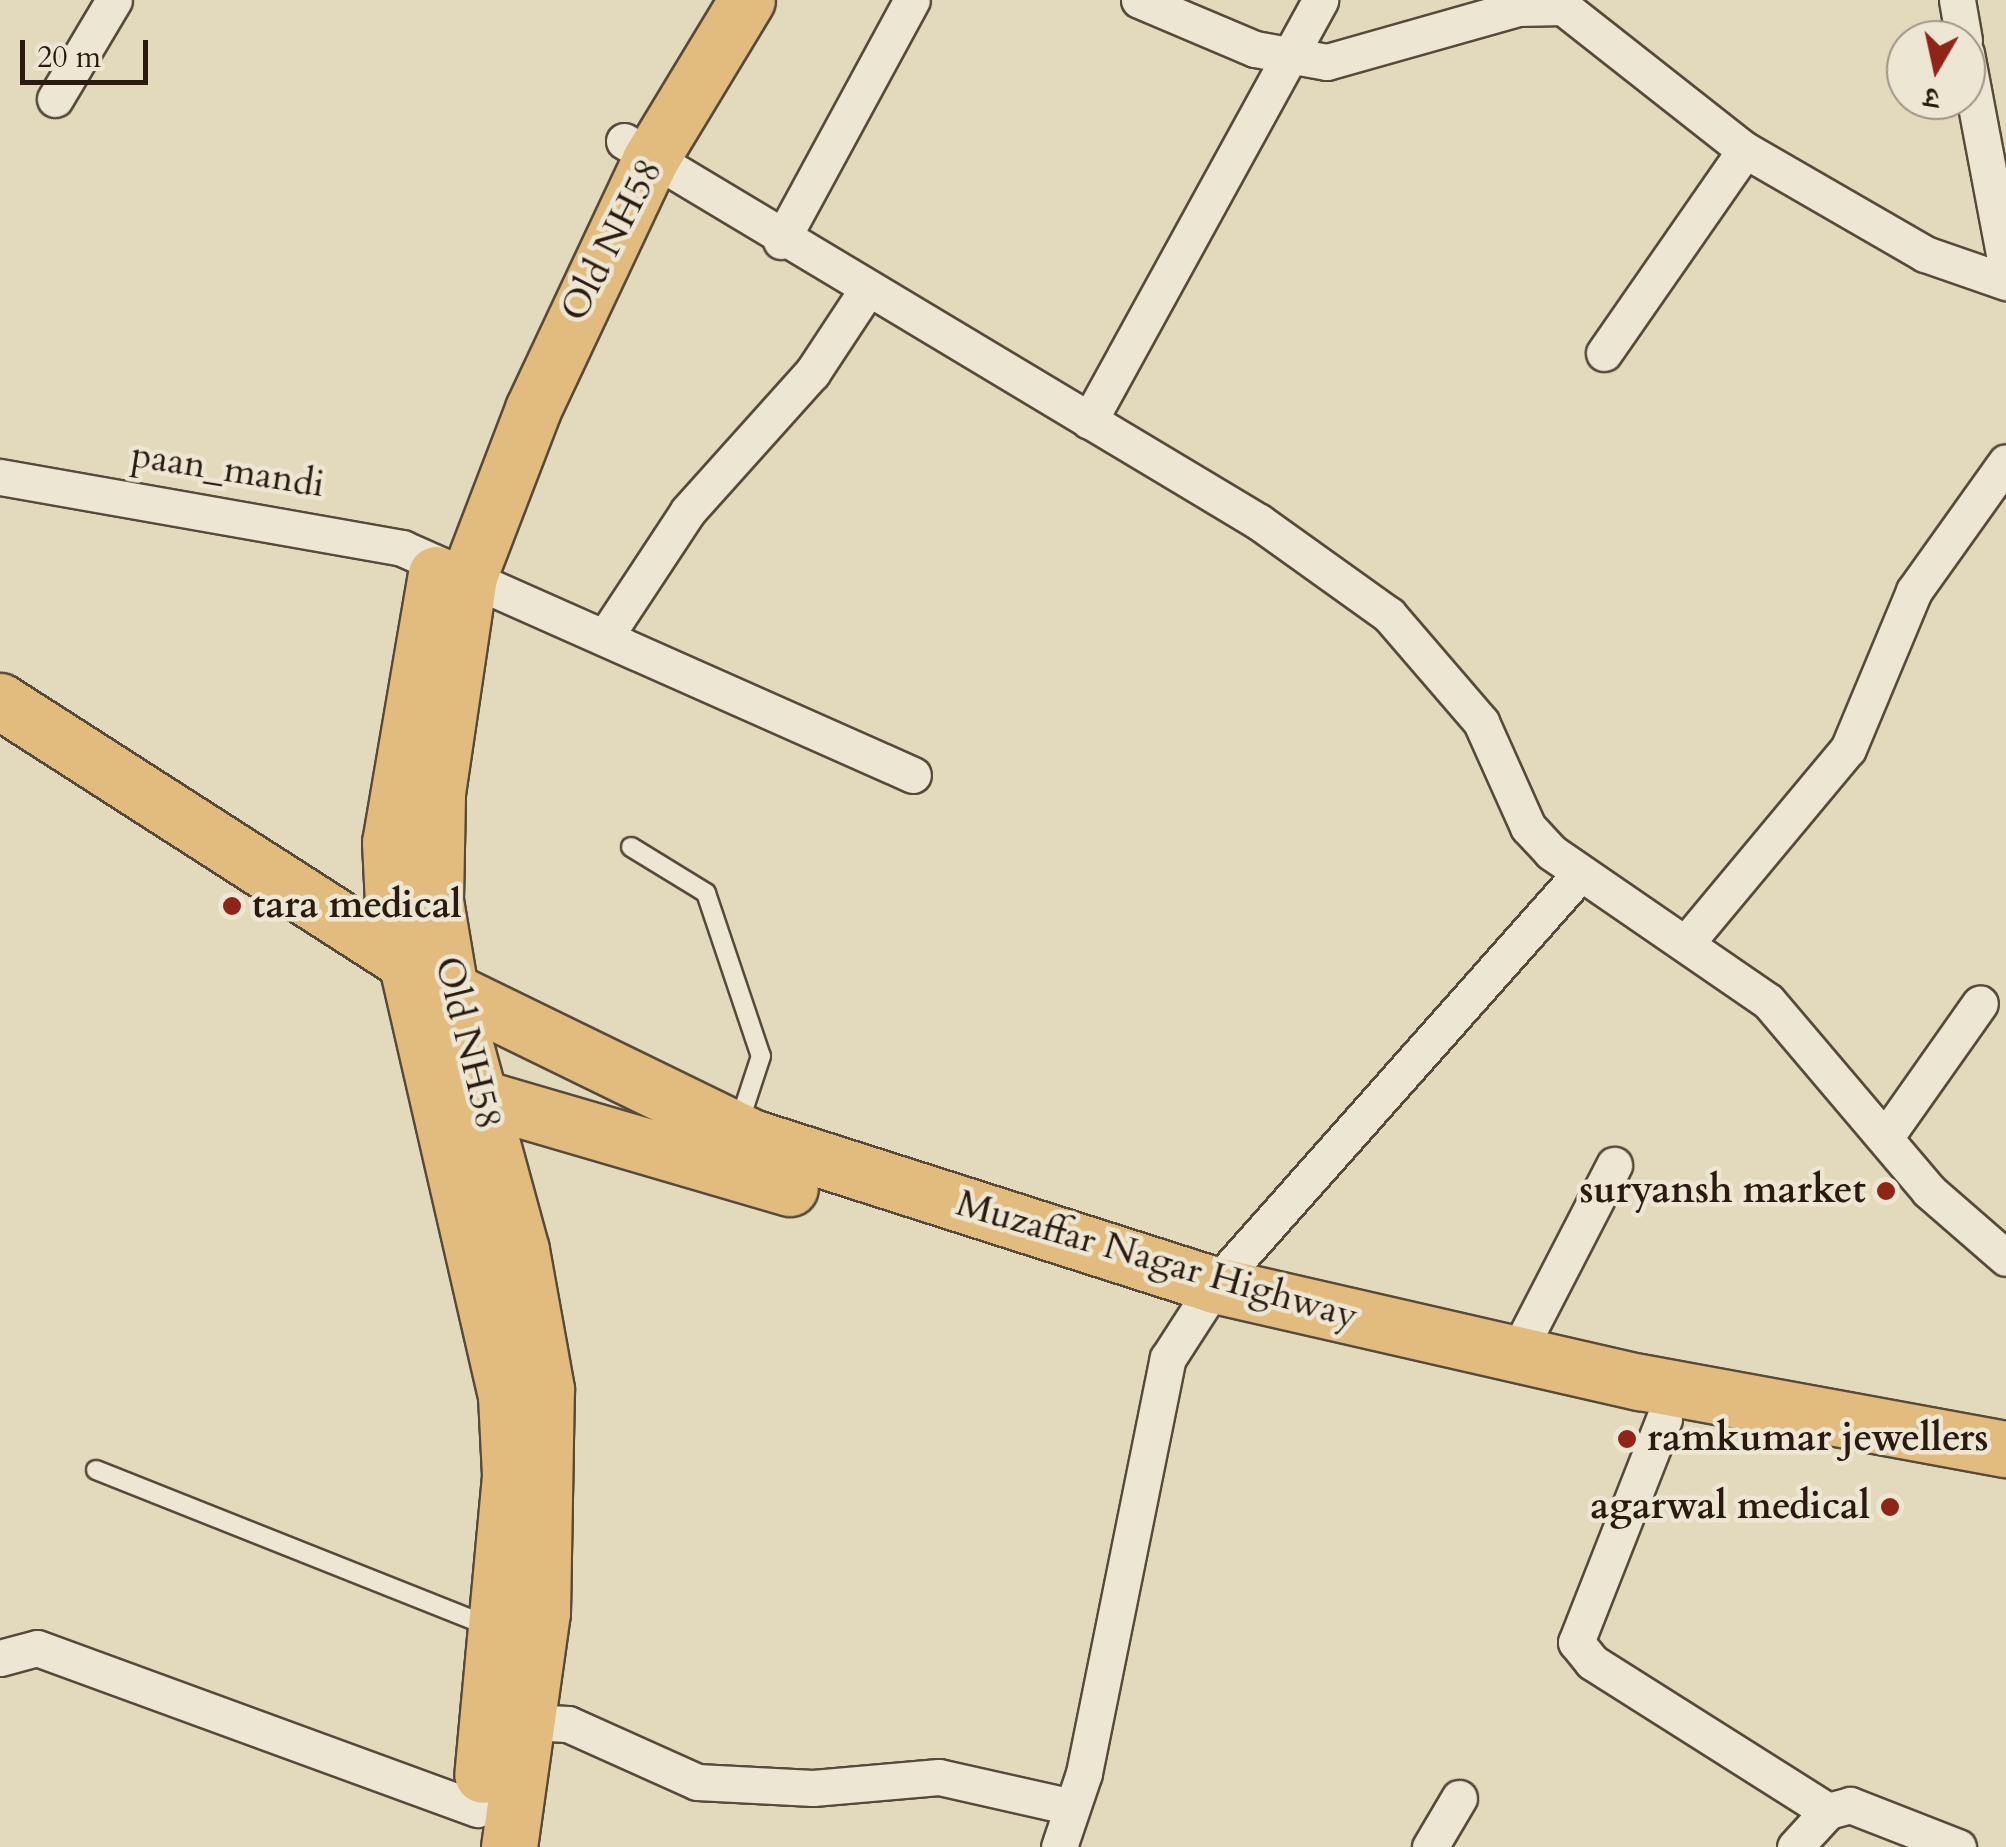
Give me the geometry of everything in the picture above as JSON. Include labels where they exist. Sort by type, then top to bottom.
[{"type":"main road","name":"Old NH58","points":[[487,1834],[527,1722],[551,1476],[546,1389],[390,842],[454,570],[580,296],[637,150],[708,0]]},
{"type":"main road","name":"Old NH58","points":[[637,150],[747,0]]},
{"type":"main road","name":"Muzaffar Nagar Highway","points":[[0,701],[428,976],[736,1131],[1204,1299],[2006,1449]]},
{"type":"main road","name":"Old NH58","points":[[459,1090],[506,1396],[499,1630],[487,1834]]},
{"type":"main road","name":"Muzaffar Nagar Highway","points":[[459,1090],[1204,1299],[1664,1420],[2006,1486]]},
{"type":"street","points":[[55,100],[114,0]]},
{"type":"street","points":[[781,242],[912,0]]},
{"type":"street","points":[[1139,0],[1288,59],[1362,58],[1518,8],[1562,7],[1745,150],[1911,246],[2006,282]]},
{"type":"street","points":[[1089,421],[1320,0]]},
{"type":"street","points":[[1986,120],[1996,156],[2006,264]]},
{"type":"street","points":[[637,150],[781,242],[1258,522],[1389,615],[1481,722],[1528,827],[1579,876],[1686,942],[1809,1038],[1929,1191],[2006,1258]]},
{"type":"street","points":[[1604,353],[1745,150]]},
{"type":"street","points":[[605,637],[688,511],[812,374],[866,291]]},
{"type":"street","points":[[1686,942],[1848,749],[1914,590],[2006,462]]},
{"type":"street","name":"paan_mandi","points":[[0,477],[342,532],[454,570],[913,775]]},
{"type":"street","points":[[1058,1847],[1072,1807],[1151,1410],[1204,1299],[1579,876]]},
{"type":"street","points":[[1886,1135],[1980,1003]]},
{"type":"street","points":[[1516,1355],[1614,1165]]},
{"type":"street","points":[[1664,1420],[1576,1642],[1592,1662],[1828,1811],[1888,1813],[1958,1847]]},
{"type":"street","points":[[0,1658],[37,1648],[487,1834]]},
{"type":"street","points":[[527,1722],[584,1730],[698,1782],[813,1788],[939,1777],[1072,1807]]},
{"type":"street","points":[[1430,1847],[1459,1798]]},
{"type":"street","points":[[1795,1847],[1828,1811]]},
{"type":"lane","points":[[630,847],[706,893],[762,1056],[736,1131]]},
{"type":"lane","points":[[96,1470],[499,1630]]},
{"type":"place","name":"tara medical","points":[[232,906]]},
{"type":"place","name":"suryansh market","points":[[1886,1191]]},
{"type":"place","name":"ramkumar jewellers","points":[[1627,1439]]},
{"type":"place","name":"agarwal medical","points":[[1890,1507]]}]
